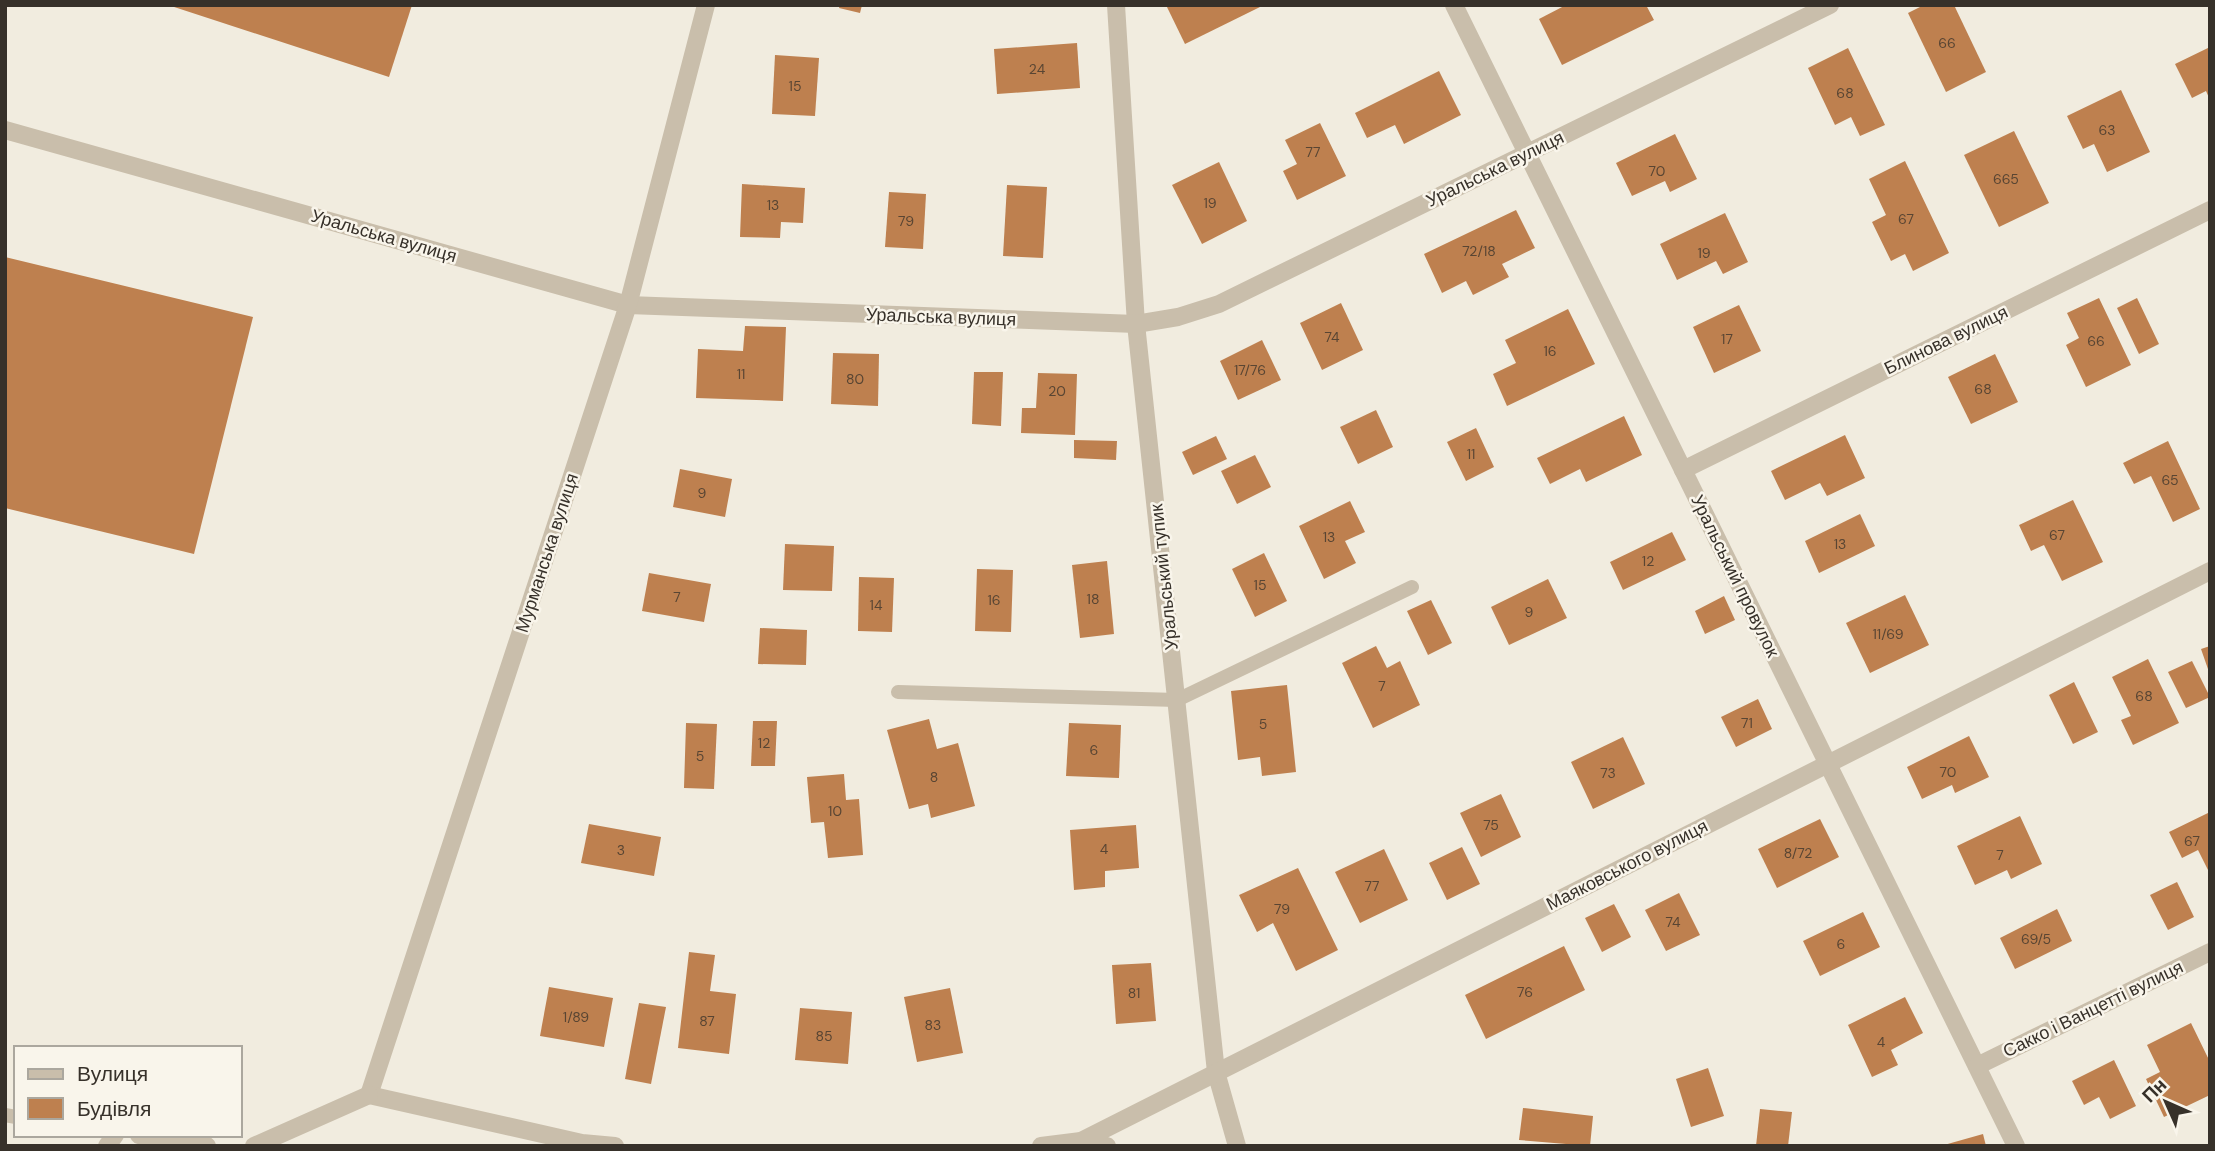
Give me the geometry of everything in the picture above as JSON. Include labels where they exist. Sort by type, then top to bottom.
[{"type":"street","name":"Мурманська вулиця","points":[[369,1095],[628,304],[706,5]]},
{"type":"street","name":"Уральський тупик","points":[[1116,5],[1136,324],[1216,1072],[1237,1146]]},
{"type":"street","name":"Уральський провулок","points":[[1454,5],[2016,1146]]},
{"type":"street","name":"Уральська вулиця","points":[[5,130],[628,304],[1136,324],[1178,317],[1219,304],[1830,5]]},
{"type":"street","name":"Блинова вулиця","points":[[1683,470],[2210,210]]},
{"type":"street","name":"Маяковського вулиця","points":[[1041,1146],[1081,1141],[2210,571]]},
{"type":"street","name":"Сакко і Ванцетті вулиця","points":[[1977,1066],[2210,952]]},
{"type":"street","points":[[254,1146],[369,1095],[582,1143],[615,1146]]},
{"type":"street","points":[[151,1137],[207,1146]]},
{"type":"street","points":[[1081,1141],[1107,1146]]},
{"type":"lane","points":[[898,692],[1177,700],[1412,587]]},
{"type":"building","points":[[168,5],[412,5],[389,77]]},
{"type":"building","points":[[840,5],[862,5],[860,13],[839,8]]},
{"type":"building","points":[[1166,5],[1259,5],[1260,7],[1185,44]]},
{"type":"building","points":[[1566,5],[1646,5],[1654,20],[1562,65],[1539,19]]},
{"type":"building","points":[[1924,5],[1954,5],[1986,72],[1946,92],[1908,13]]},
{"type":"building","points":[[1077,43],[1080,88],[997,94],[994,49]]},
{"type":"building","points":[[2210,47],[2210,100],[2206,91],[2192,98],[2175,64]]},
{"type":"building","points":[[1848,48],[1885,125],[1860,136],[1851,117],[1835,125],[1808,68]]},
{"type":"building","points":[[775,55],[819,58],[815,116],[772,114]]},
{"type":"building","points":[[1439,71],[1461,115],[1404,144],[1395,125],[1367,138],[1355,113]]},
{"type":"building","points":[[2121,90],[2150,152],[2107,172],[2094,144],[2083,149],[2067,116]]},
{"type":"building","points":[[1320,123],[1346,176],[1297,200],[1283,171],[1297,164],[1285,140]]},
{"type":"building","points":[[2014,131],[2049,203],[1999,227],[1964,155]]},
{"type":"building","points":[[1675,134],[1697,179],[1670,192],[1665,181],[1632,196],[1616,163]]},
{"type":"building","points":[[1905,161],[1949,253],[1913,271],[1905,254],[1891,261],[1872,222],[1886,215],[1869,179]]},
{"type":"building","points":[[1219,162],[1247,221],[1202,244],[1172,185]]},
{"type":"building","points":[[742,184],[805,188],[803,223],[781,222],[780,238],[740,237]]},
{"type":"building","points":[[1007,185],[1047,187],[1043,258],[1003,256]]},
{"type":"building","points":[[889,192],[926,194],[923,249],[885,247]]},
{"type":"building","points":[[1516,210],[1535,248],[1502,264],[1509,277],[1473,295],[1466,281],[1442,293],[1424,254]]},
{"type":"building","points":[[1725,213],[1748,262],[1723,274],[1716,261],[1677,280],[1660,244]]},
{"type":"building","points":[[5,257],[253,317],[194,554],[5,508]]},
{"type":"building","points":[[2099,298],[2131,365],[2086,387],[2066,345],[2079,338],[2067,313]]},
{"type":"building","points":[[2137,298],[2159,344],[2139,354],[2117,308]]},
{"type":"building","points":[[1341,303],[1363,350],[1322,370],[1300,323]]},
{"type":"building","points":[[1739,305],[1761,351],[1714,373],[1693,327]]},
{"type":"building","points":[[1568,309],[1595,364],[1507,406],[1493,374],[1516,363],[1505,340]]},
{"type":"building","points":[[745,326],[786,327],[783,401],[696,398],[698,349],[743,351]]},
{"type":"building","points":[[1262,340],[1281,380],[1238,400],[1220,361]]},
{"type":"building","points":[[833,353],[879,354],[878,406],[831,404]]},
{"type":"building","points":[[1995,354],[2018,402],[1971,424],[1948,377]]},
{"type":"building","points":[[974,372],[1003,372],[1001,426],[972,424]]},
{"type":"building","points":[[1038,373],[1077,374],[1075,435],[1021,433],[1022,408],[1036,408]]},
{"type":"building","points":[[1376,410],[1393,447],[1358,464],[1340,427]]},
{"type":"building","points":[[1624,416],[1642,455],[1586,482],[1580,469],[1550,484],[1537,458]]},
{"type":"building","points":[[1476,428],[1494,467],[1466,481],[1447,442]]},
{"type":"building","points":[[1845,435],[1865,478],[1827,496],[1820,483],[1785,500],[1771,471]]},
{"type":"building","points":[[1216,436],[1227,459],[1193,475],[1182,452]]},
{"type":"building","points":[[1074,440],[1117,441],[1116,460],[1074,458]]},
{"type":"building","points":[[2168,441],[2200,509],[2173,522],[2151,476],[2134,484],[2123,463]]},
{"type":"building","points":[[1255,455],[1271,487],[1237,504],[1221,471]]},
{"type":"building","points":[[680,469],[732,479],[725,517],[673,507]]},
{"type":"building","points":[[2073,500],[2103,562],[2062,581],[2044,545],[2031,551],[2019,525]]},
{"type":"building","points":[[1350,501],[1365,532],[1345,541],[1356,563],[1324,579],[1299,526]]},
{"type":"building","points":[[1860,514],[1875,546],[1819,573],[1805,541]]},
{"type":"building","points":[[1672,532],[1686,560],[1623,590],[1610,562]]},
{"type":"building","points":[[785,544],[834,546],[832,591],[783,590]]},
{"type":"building","points":[[1264,553],[1287,601],[1255,617],[1232,569]]},
{"type":"building","points":[[1107,561],[1114,634],[1080,638],[1072,565]]},
{"type":"building","points":[[977,569],[1013,570],[1011,632],[975,631]]},
{"type":"building","points":[[649,573],[711,584],[704,622],[642,611]]},
{"type":"building","points":[[859,577],[894,578],[892,632],[858,631]]},
{"type":"building","points":[[1548,579],[1567,618],[1509,645],[1491,607]]},
{"type":"building","points":[[1905,595],[1929,645],[1870,673],[1846,623]]},
{"type":"building","points":[[1724,596],[1735,620],[1705,634],[1695,611]]},
{"type":"building","points":[[1431,600],[1452,643],[1428,655],[1407,611]]},
{"type":"building","points":[[760,628],[807,630],[806,665],[758,664]]},
{"type":"building","points":[[1376,646],[1387,668],[1400,661],[1420,705],[1373,728],[1342,663]]},
{"type":"building","points":[[2210,646],[2210,672],[2209,672],[2201,649]]},
{"type":"building","points":[[2148,659],[2179,723],[2133,745],[2121,720],[2131,716],[2112,677]]},
{"type":"building","points":[[2192,661],[2210,697],[2186,708],[2168,672]]},
{"type":"building","points":[[2074,682],[2098,732],[2073,744],[2049,695]]},
{"type":"building","points":[[1287,685],[1296,772],[1262,776],[1260,757],[1238,760],[1231,691]]},
{"type":"building","points":[[1758,699],[1772,729],[1736,747],[1721,717]]},
{"type":"building","points":[[929,719],[937,749],[958,743],[975,806],[931,818],[928,804],[909,809],[887,730]]},
{"type":"building","points":[[753,721],[777,721],[775,766],[751,766]]},
{"type":"building","points":[[686,723],[717,724],[714,789],[684,788]]},
{"type":"building","points":[[1069,723],[1121,725],[1119,778],[1066,776]]},
{"type":"building","points":[[1969,736],[1989,777],[1955,793],[1952,785],[1922,799],[1907,767]]},
{"type":"building","points":[[1623,737],[1645,784],[1593,809],[1571,762]]},
{"type":"building","points":[[844,774],[846,800],[859,799],[863,855],[828,858],[824,822],[811,823],[807,777]]},
{"type":"building","points":[[1501,794],[1521,837],[1481,857],[1460,813]]},
{"type":"building","points":[[2210,812],[2210,874],[2198,850],[2182,858],[2169,832]]},
{"type":"building","points":[[2020,816],[2042,864],[2011,879],[2007,870],[1975,885],[1957,846]]},
{"type":"building","points":[[1820,819],[1839,857],[1777,888],[1758,849]]},
{"type":"building","points":[[589,824],[661,837],[654,876],[581,863]]},
{"type":"building","points":[[1136,825],[1139,868],[1105,871],[1105,887],[1074,890],[1070,830]]},
{"type":"building","points":[[1462,847],[1480,884],[1447,900],[1429,863]]},
{"type":"building","points":[[1384,849],[1408,900],[1360,923],[1335,872]]},
{"type":"building","points":[[1298,868],[1338,950],[1296,971],[1273,923],[1257,932],[1239,895]]},
{"type":"building","points":[[2177,882],[2194,917],[2168,930],[2150,895]]},
{"type":"building","points":[[1679,893],[1700,935],[1666,951],[1645,910]]},
{"type":"building","points":[[1614,904],[1631,937],[1602,952],[1585,918]]},
{"type":"building","points":[[2057,909],[2072,941],[2015,969],[2000,938]]},
{"type":"building","points":[[1863,912],[1880,947],[1820,976],[1803,941]]},
{"type":"building","points":[[1564,946],[1585,990],[1486,1039],[1465,995]]},
{"type":"building","points":[[689,952],[715,955],[710,991],[736,994],[729,1054],[678,1048]]},
{"type":"building","points":[[1151,963],[1156,1021],[1116,1024],[1112,965]]},
{"type":"building","points":[[549,987],[613,998],[604,1047],[540,1036]]},
{"type":"building","points":[[950,988],[963,1053],[917,1062],[904,997]]},
{"type":"building","points":[[1905,997],[1923,1033],[1891,1050],[1898,1065],[1872,1077],[1848,1025]]},
{"type":"building","points":[[639,1003],[666,1007],[651,1084],[625,1079]]},
{"type":"building","points":[[800,1008],[852,1012],[848,1064],[795,1060]]},
{"type":"building","points":[[2191,1023],[2210,1062],[2210,1095],[2164,1117],[2146,1079],[2160,1072],[2147,1045]]},
{"type":"building","points":[[2114,1060],[2136,1106],[2110,1119],[2099,1097],[2084,1105],[2072,1081]]},
{"type":"building","points":[[1708,1068],[1724,1116],[1691,1127],[1676,1079]]},
{"type":"building","points":[[1523,1108],[1593,1116],[1590,1146],[1519,1140]]},
{"type":"building","points":[[1760,1109],[1792,1112],[1788,1146],[1756,1146]]},
{"type":"building","points":[[1983,1134],[1986,1146],[1944,1146],[1944,1145]]}]
